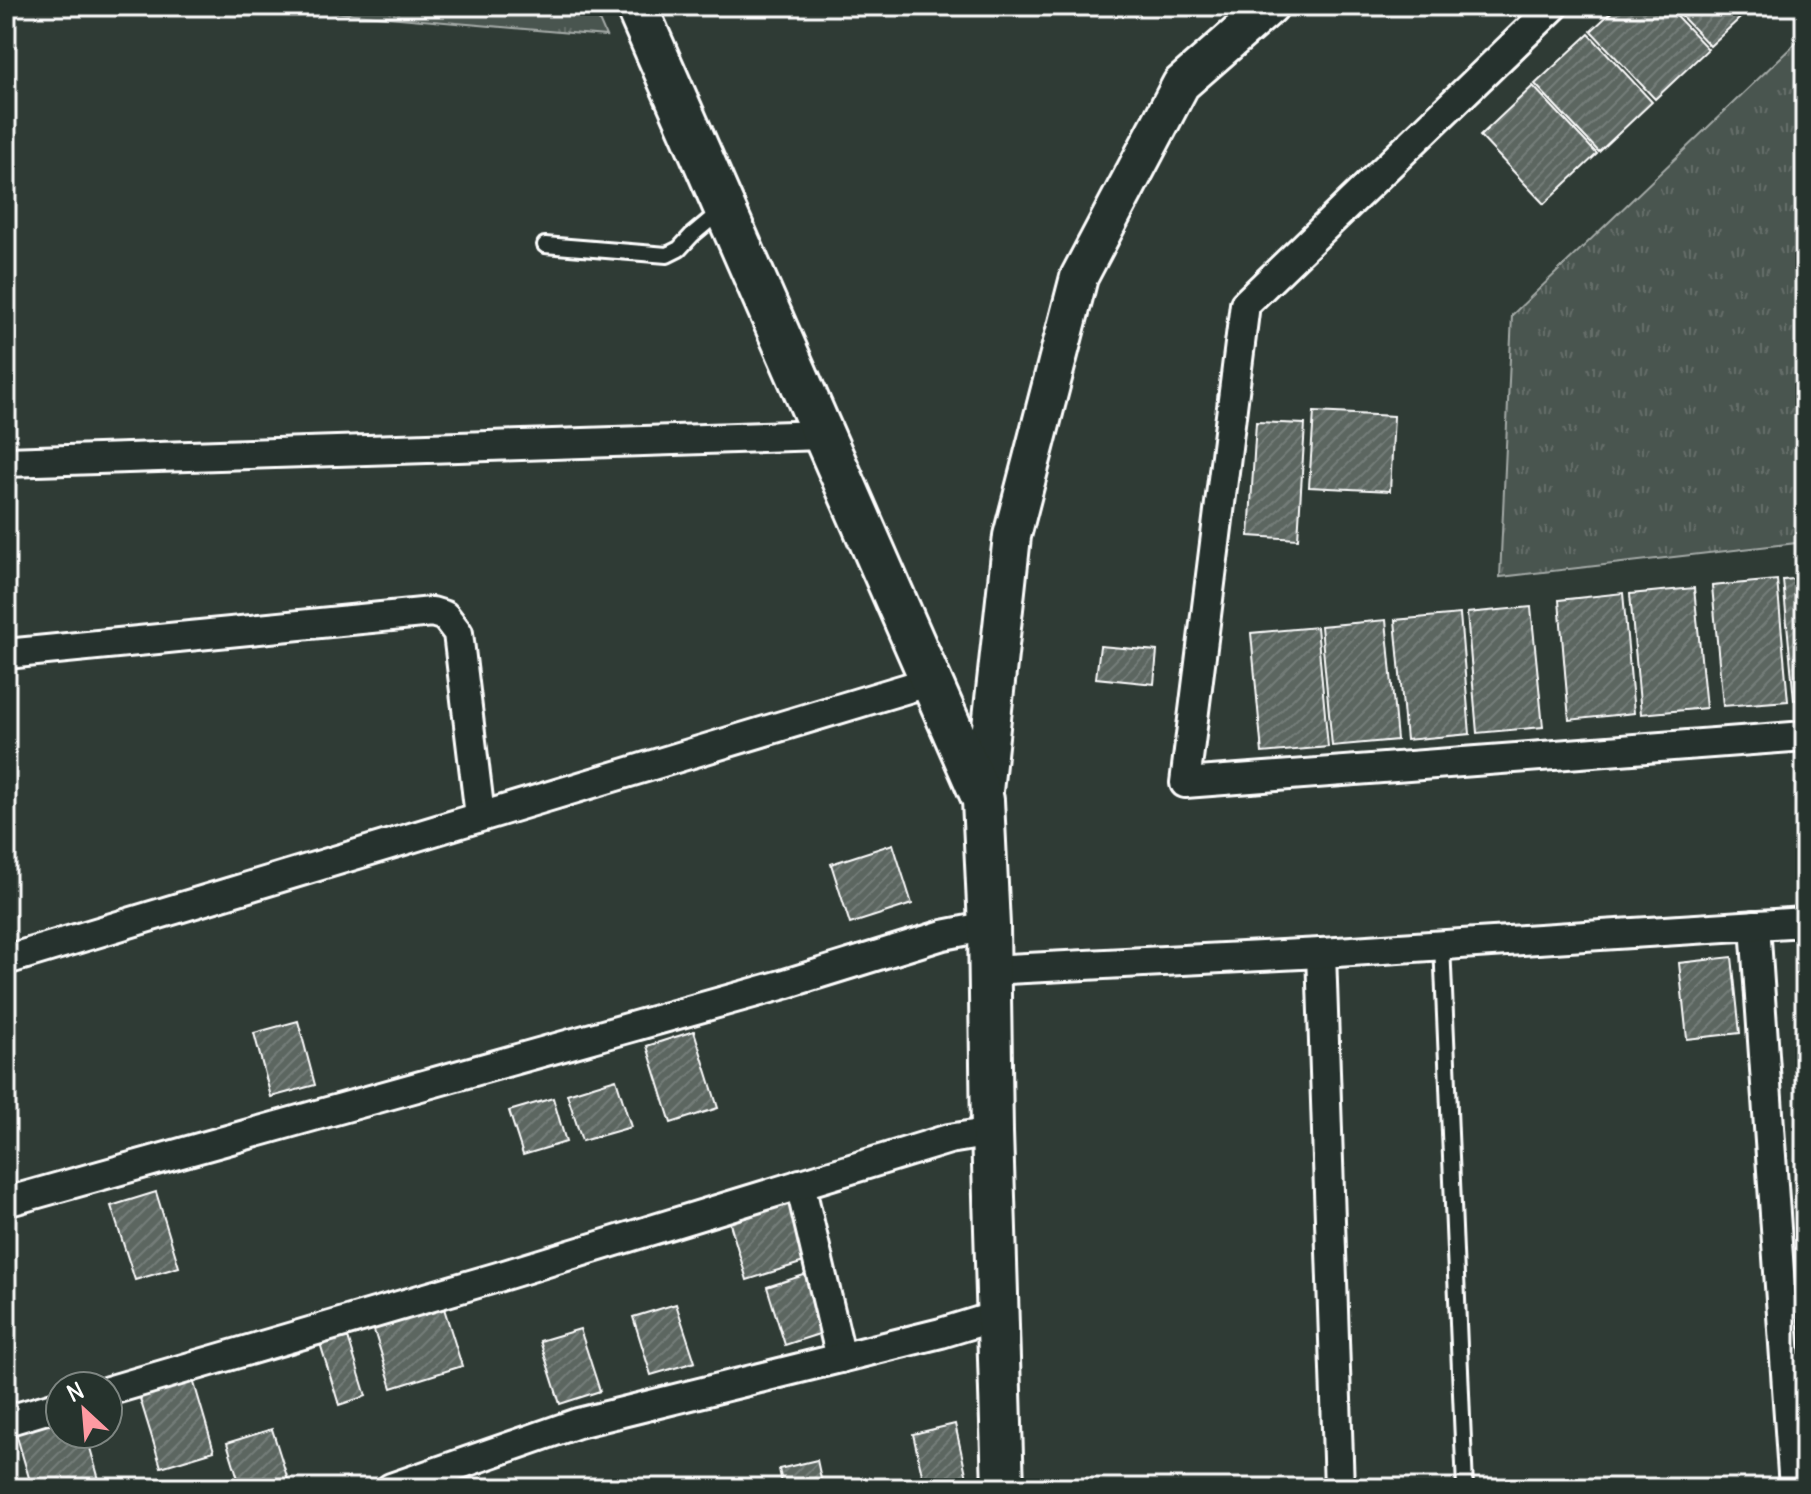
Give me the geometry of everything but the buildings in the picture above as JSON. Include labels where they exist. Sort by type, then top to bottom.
[{"type":"main road","points":[[636,6],[983,800],[1003,1488]]},
{"type":"street","points":[[983,800],[1012,536],[1079,277],[1181,84],[1270,6]]},
{"type":"street","points":[[1554,6],[1245,304],[1185,783],[1805,736]]},
{"type":"street","points":[[6,462],[823,435]]},
{"type":"street","points":[[6,654],[432,612],[445,616],[458,633],[480,816]]},
{"type":"street","points":[[6,960],[931,681]]},
{"type":"street","points":[[989,970],[1321,953],[1805,922]]},
{"type":"street","points":[[1755,925],[1794,1488]]},
{"type":"street","points":[[6,1202],[785,984],[943,935],[989,926]]},
{"type":"street","points":[[1321,953],[1339,1488]]},
{"type":"street","points":[[124,1386],[498,1277],[949,1139],[992,1132]]},
{"type":"street","points":[[800,1184],[841,1358]]},
{"type":"street","points":[[391,1488],[578,1423],[941,1333],[997,1316]]},
{"type":"street","points":[[6,1421],[44,1410]]},
{"type":"lane","points":[[545,245],[667,255],[679,249],[724,208]]},
{"type":"lane","points":[[1442,944],[1465,1488]]},
{"type":"green space","points":[[262,6],[593,6],[606,36]]},
{"type":"green space","points":[[1805,34],[1805,542],[1500,577],[1512,315]]}]
